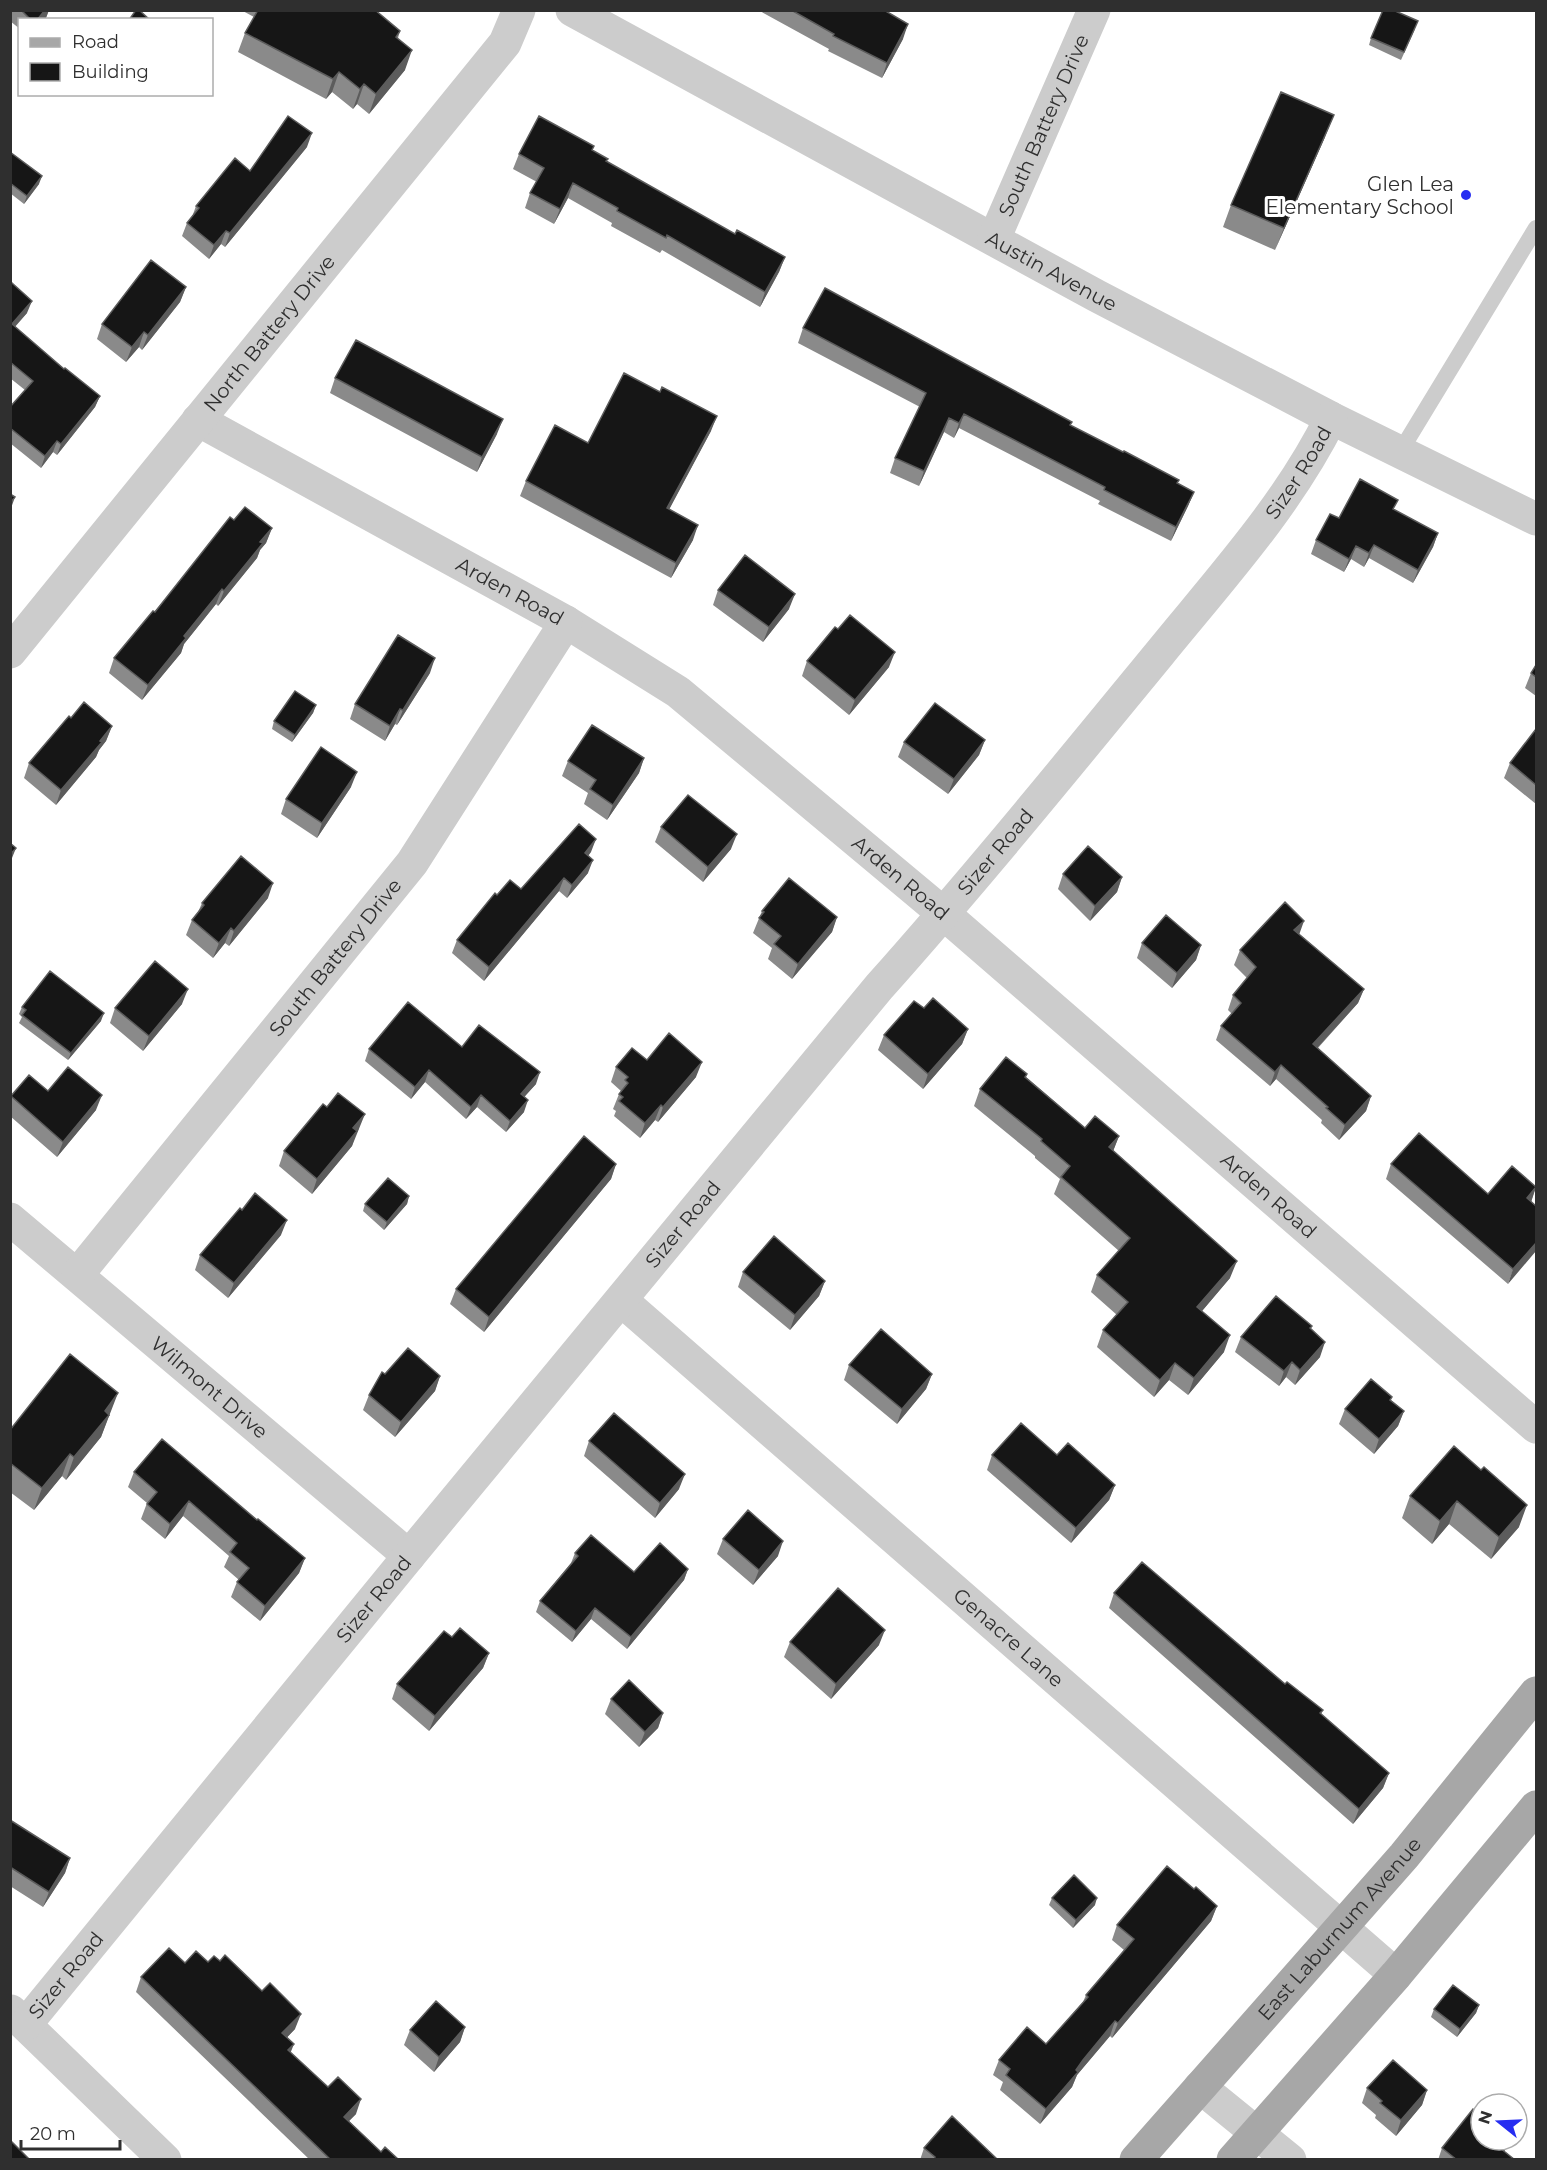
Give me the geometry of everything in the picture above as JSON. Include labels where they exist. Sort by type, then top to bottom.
[{"type":"main road","name":"East Laburnum Avenue","points":[[1136,2160],[1532,1710]]},
{"type":"main road","points":[[1233,2160],[1396,1976],[1536,1807]]},
{"type":"street","name":"North Battery Drive","points":[[10,652],[506,42],[519,10]]},
{"type":"street","name":"Austin Avenue","points":[[572,10],[1097,296],[1331,418],[1536,519]]},
{"type":"street","name":"South Battery Drive","points":[[994,239],[1094,10]]},
{"type":"street","name":"Sizer Road","points":[[18,2017],[409,1556],[879,987],[944,914],[1077,754],[1279,504],[1318,445],[1331,418]]},
{"type":"street","name":"Arden Road","points":[[198,420],[566,622],[678,692],[944,914],[1536,1427]]},
{"type":"street","name":"South Battery Drive","points":[[78,1274],[412,863],[566,622]]},
{"type":"street","name":"Wilmont Drive","points":[[10,1219],[78,1274],[409,1556]]},
{"type":"street","name":"Genacre Lane","points":[[621,1300],[1396,1976]]},
{"type":"street","points":[[18,2017],[165,2160]]},
{"type":"street","points":[[1200,2087],[1290,2160]]},
{"type":"lane","points":[[1400,452],[1536,228]]},
{"type":"building","points":[[21,10],[45,10],[39,18],[29,18]]},
{"type":"building","points":[[136,10],[139,10],[148,18],[130,18]]},
{"type":"building","points":[[258,10],[375,10],[400,31],[396,37],[412,50],[376,94],[364,84],[360,89],[339,72],[333,79],[245,33]]},
{"type":"building","points":[[791,10],[884,10],[908,24],[887,63],[833,36],[834,34]]},
{"type":"building","points":[[1383,10],[1393,10],[1418,21],[1404,52],[1371,38]]},
{"type":"building","points":[[1281,92],[1334,115],[1284,228],[1231,205]]},
{"type":"building","points":[[288,116],[312,133],[230,233],[226,231],[214,245],[187,223],[199,208],[196,206],[235,158],[250,171]]},
{"type":"building","points":[[539,116],[594,146],[592,150],[608,159],[606,161],[735,234],[737,230],[785,257],[765,292],[667,235],[666,238],[617,211],[618,208],[573,183],[560,209],[530,193],[544,168],[519,154]]},
{"type":"building","points":[[10,152],[42,176],[27,196],[10,183]]},
{"type":"building","points":[[151,260],[186,287],[148,335],[144,332],[132,347],[102,324]]},
{"type":"building","points":[[12,283],[32,301],[12,324],[64,369],[100,396],[61,444],[57,441],[45,456],[10,428],[10,407],[33,381],[10,362],[10,284]]},
{"type":"building","points":[[825,288],[1072,422],[1070,425],[1179,480],[1177,483],[1194,492],[1176,527],[1104,490],[1105,487],[964,414],[959,423],[949,418],[924,471],[895,458],[926,393],[803,328]]},
{"type":"building","points":[[356,340],[503,419],[482,457],[335,378]]},
{"type":"building","points":[[624,373],[660,392],[662,387],[717,416],[667,508],[698,525],[676,563],[526,481],[555,425],[588,443]]},
{"type":"building","points":[[1360,479],[1398,500],[1393,509],[1438,533],[1418,570],[1374,545],[1369,553],[1356,546],[1349,559],[1316,540],[1330,514],[1339,518]]},
{"type":"building","points":[[245,507],[272,528],[260,542],[263,543],[224,591],[222,589],[148,685],[114,658],[153,611],[155,612],[230,517],[234,520]]},
{"type":"building","points":[[745,555],[795,594],[769,627],[718,590]]},
{"type":"building","points":[[850,615],[895,652],[855,700],[807,661],[835,627],[838,629]]},
{"type":"building","points":[[398,635],[435,658],[403,710],[400,709],[390,726],[355,704]]},
{"type":"building","points":[[1536,665],[1536,677],[1531,673]]},
{"type":"building","points":[[295,691],[316,705],[295,735],[274,721]]},
{"type":"building","points":[[84,702],[112,726],[100,741],[102,742],[61,790],[29,763]]},
{"type":"building","points":[[935,703],[985,740],[954,779],[904,742]]},
{"type":"building","points":[[592,725],[644,758],[613,805],[590,789],[596,780],[568,761]]},
{"type":"building","points":[[1536,729],[1536,785],[1510,763]]},
{"type":"building","points":[[321,747],[357,772],[322,823],[286,799]]},
{"type":"building","points":[[688,795],[737,834],[708,867],[661,827]]},
{"type":"building","points":[[579,824],[596,839],[585,853],[593,860],[572,885],[564,878],[489,967],[457,940],[495,893],[497,895],[510,880],[521,889]]},
{"type":"building","points":[[10,843],[16,848],[10,855]]},
{"type":"building","points":[[1088,846],[1122,877],[1095,906],[1063,874]]},
{"type":"building","points":[[241,856],[273,883],[234,931],[231,928],[219,943],[192,920],[204,905],[202,903]]},
{"type":"building","points":[[789,878],[837,917],[798,964],[774,944],[781,936],[759,918]]},
{"type":"building","points":[[1285,902],[1304,921],[1294,930],[1364,989],[1313,1044],[1371,1096],[1345,1125],[1281,1065],[1275,1072],[1221,1026],[1241,1003],[1233,995],[1256,967],[1240,950]]},
{"type":"building","points":[[1166,915],[1201,945],[1177,973],[1142,943]]},
{"type":"building","points":[[155,961],[188,989],[149,1036],[115,1008]]},
{"type":"building","points":[[50,971],[104,1013],[71,1053],[22,1015],[26,1010],[22,1007]]},
{"type":"building","points":[[933,998],[968,1029],[928,1074],[884,1035],[914,1001],[924,1008]]},
{"type":"building","points":[[408,1002],[462,1047],[479,1025],[540,1072],[521,1094],[528,1100],[510,1121],[481,1095],[471,1107],[429,1070],[415,1087],[369,1049]]},
{"type":"building","points":[[669,1033],[702,1062],[663,1107],[661,1105],[645,1123],[619,1101],[623,1097],[619,1094],[628,1083],[625,1080],[628,1077],[616,1067],[632,1048],[647,1060]]},
{"type":"building","points":[[1006,1057],[1027,1074],[1025,1077],[1085,1128],[1095,1116],[1119,1136],[1109,1147],[1237,1261],[1197,1307],[1230,1335],[1194,1378],[1175,1363],[1160,1380],[1103,1330],[1128,1302],[1097,1275],[1130,1238],[1061,1177],[1070,1166],[1041,1141],[1042,1139],[980,1089]]},
{"type":"building","points":[[68,1067],[102,1095],[63,1142],[11,1096],[29,1075],[48,1091]]},
{"type":"building","points":[[338,1093],[365,1114],[353,1128],[357,1131],[317,1179],[284,1151],[323,1104],[327,1107]]},
{"type":"building","points":[[1419,1133],[1488,1194],[1512,1166],[1536,1187],[1527,1198],[1536,1206],[1536,1243],[1513,1269],[1391,1164]]},
{"type":"building","points":[[584,1136],[616,1164],[489,1317],[456,1289]]},
{"type":"building","points":[[388,1178],[409,1196],[387,1222],[365,1204]]},
{"type":"building","points":[[255,1193],[287,1220],[234,1283],[200,1255]]},
{"type":"building","points":[[774,1236],[825,1281],[795,1315],[743,1272]]},
{"type":"building","points":[[1276,1296],[1312,1326],[1310,1328],[1325,1342],[1300,1370],[1292,1362],[1284,1371],[1241,1337]]},
{"type":"building","points":[[881,1329],[932,1374],[902,1409],[849,1365]]},
{"type":"building","points":[[408,1348],[440,1376],[401,1422],[369,1395],[382,1372],[385,1374]]},
{"type":"building","points":[[70,1354],[118,1393],[105,1411],[109,1415],[74,1457],[70,1454],[42,1488],[10,1463],[10,1430]]},
{"type":"building","points":[[1371,1379],[1392,1397],[1390,1400],[1404,1411],[1379,1439],[1345,1409]]},
{"type":"building","points":[[614,1413],[685,1474],[660,1503],[589,1441]]},
{"type":"building","points":[[1021,1423],[1057,1455],[1068,1443],[1115,1485],[1076,1528],[992,1455]]},
{"type":"building","points":[[162,1439],[305,1558],[265,1606],[237,1582],[249,1568],[230,1552],[237,1543],[189,1501],[170,1524],[147,1504],[157,1492],[134,1472]]},
{"type":"building","points":[[1454,1446],[1481,1470],[1484,1467],[1527,1505],[1499,1537],[1457,1501],[1440,1521],[1410,1496]]},
{"type":"building","points":[[748,1510],[783,1541],[759,1570],[723,1539]]},
{"type":"building","points":[[591,1535],[634,1572],[660,1543],[688,1569],[631,1637],[595,1608],[576,1631],[540,1601],[578,1556],[575,1553]]},
{"type":"building","points":[[1142,1562],[1285,1684],[1287,1682],[1323,1710],[1320,1713],[1389,1773],[1359,1809],[1114,1593]]},
{"type":"building","points":[[838,1588],[885,1630],[836,1684],[790,1642]]},
{"type":"building","points":[[460,1628],[489,1653],[435,1716],[397,1684],[444,1631],[452,1637]]},
{"type":"building","points":[[629,1680],[663,1713],[645,1732],[611,1699]]},
{"type":"building","points":[[10,1820],[70,1858],[49,1892],[10,1867]]},
{"type":"building","points":[[1167,1866],[1217,1906],[1118,2023],[1115,2021],[1083,2060],[1076,2070],[1078,2072],[1046,2109],[1006,2075],[1010,2069],[999,2060],[1027,2027],[1046,2044],[1088,1997],[1086,1995],[1134,1939],[1117,1925]]},
{"type":"building","points":[[1074,1875],[1097,1898],[1076,1920],[1052,1898]]},
{"type":"building","points":[[169,1948],[185,1963],[196,1951],[208,1962],[214,1956],[220,1961],[225,1955],[262,1991],[270,1983],[301,2014],[282,2033],[294,2044],[288,2050],[328,2087],[338,2077],[361,2099],[344,2117],[381,2152],[385,2147],[399,2160],[331,2160],[141,1977]]},
{"type":"building","points":[[1453,1985],[1479,2005],[1460,2029],[1434,2009]]},
{"type":"building","points":[[436,2001],[465,2027],[439,2057],[410,2030]]},
{"type":"building","points":[[1393,2060],[1427,2090],[1401,2120],[1380,2103],[1382,2101],[1367,2088]]},
{"type":"building","points":[[1469,2114],[1469,2152],[1505,2152],[1515,2160],[1457,2160],[1442,2148]]},
{"type":"building","points":[[952,2116],[998,2160],[934,2160],[935,2157],[924,2148]]},
{"type":"building","points":[[10,2140],[30,2160],[10,2160]]},
{"type":"place","name":"Glen Lea Elementary School","points":[[1466,195]]}]
